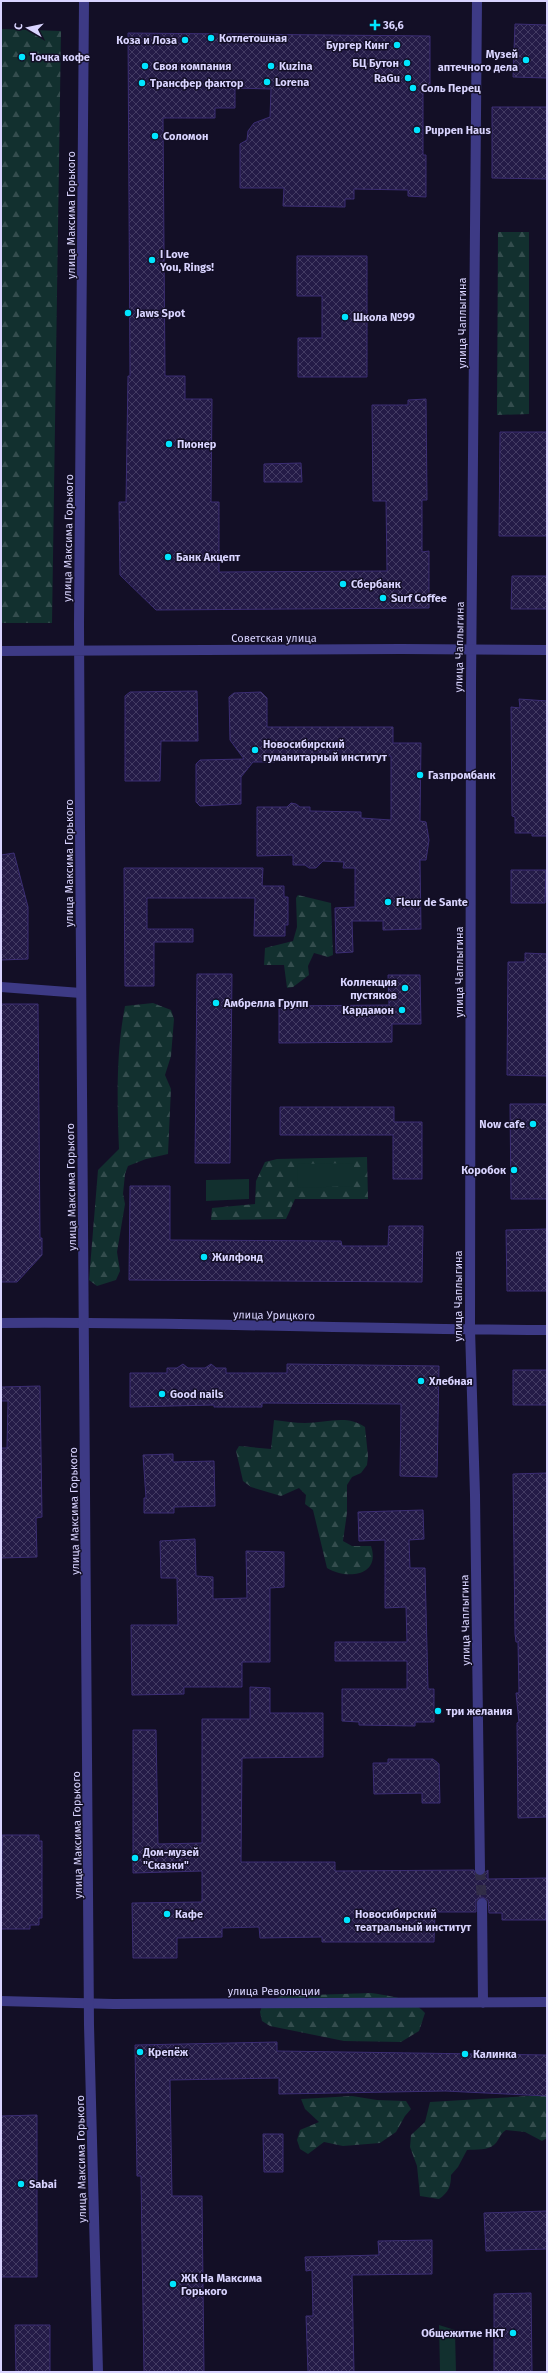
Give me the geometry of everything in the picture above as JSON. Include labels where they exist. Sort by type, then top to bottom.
[{"type":"street","name":"улица Максима Горького","points":[[84,1],[79,651],[81,993],[90,2025],[98,2372]]},
{"type":"street","name":"улица Чаплыгина","points":[[477,1],[471,650],[470,1330],[475,1495],[480,1870]]},
{"type":"street","name":"Советская улица","points":[[1,651],[547,650]]},
{"type":"street","points":[[1,987],[81,993]]},
{"type":"street","name":"улица Урицкого","points":[[1,1323],[547,1330]]},
{"type":"street","points":[[482,1903],[483,2003]]},
{"type":"street","name":"улица Революции","points":[[1,2001],[91,2004],[547,2002]]},
{"type":"green space","points":[[1,29],[61,31],[52,623],[1,623]]},
{"type":"green space","points":[[498,232],[529,232],[529,414],[497,415]]},
{"type":"green space","points":[[298,895],[331,903],[333,955],[328,957],[314,953],[308,966],[309,975],[293,987],[287,988],[284,965],[264,965],[265,948],[293,941],[297,927],[296,898]]},
{"type":"green space","points":[[153,1003],[171,1010],[174,1019],[171,1056],[165,1075],[171,1089],[168,1154],[146,1159],[128,1166],[125,1174],[123,1194],[125,1204],[117,1252],[120,1271],[116,1280],[97,1286],[89,1280],[98,1170],[119,1149],[119,1059],[125,1006]]},
{"type":"green space","points":[[367,1157],[368,1199],[295,1199],[286,1219],[211,1220],[212,1208],[255,1204],[256,1181],[265,1162],[277,1159]]},
{"type":"green space","points":[[354,1163],[354,1186],[298,1188],[297,1164]]},
{"type":"green space","points":[[249,1179],[249,1199],[206,1201],[206,1180]]},
{"type":"green space","points":[[274,1420],[313,1423],[344,1420],[358,1423],[365,1427],[368,1456],[367,1465],[361,1473],[352,1477],[347,1485],[347,1513],[343,1541],[352,1546],[371,1546],[373,1556],[371,1564],[367,1569],[360,1573],[344,1574],[327,1568],[313,1510],[305,1504],[306,1495],[299,1488],[281,1496],[251,1487],[243,1481],[236,1451],[239,1446],[271,1449]]},
{"type":"green space","points":[[371,1993],[400,1998],[420,2008],[425,2013],[419,2031],[401,2042],[344,2041],[270,2026],[262,2021],[260,2012],[263,2003],[282,1996]]},
{"type":"green space","points":[[547,2095],[547,2138],[542,2141],[525,2132],[506,2130],[497,2142],[489,2148],[467,2150],[458,2167],[451,2175],[449,2188],[439,2199],[420,2196],[417,2166],[410,2147],[411,2135],[425,2122],[430,2102]]},
{"type":"green space","points":[[352,2096],[377,2100],[406,2101],[411,2109],[405,2116],[396,2132],[380,2143],[343,2146],[324,2142],[308,2154],[300,2149],[297,2140],[300,2130],[319,2122],[305,2109],[301,2099]]},
{"type":"green space","points":[[439,2325],[455,2330],[456,2372],[440,2372]]},
{"type":"building","points":[[515,24],[547,25],[547,78],[513,77]]},
{"type":"building","points":[[128,33],[430,36],[430,90],[423,90],[423,155],[426,155],[426,197],[408,196],[408,190],[354,189],[354,199],[345,199],[345,207],[283,206],[284,188],[240,188],[240,144],[247,140],[248,131],[254,123],[270,117],[271,89],[235,88],[235,108],[215,108],[215,118],[163,118],[165,376],[185,376],[185,399],[212,399],[211,502],[219,502],[219,572],[387,571],[386,501],[373,501],[372,405],[408,405],[408,400],[426,399],[427,500],[422,500],[422,552],[429,551],[429,608],[156,610],[120,575],[119,502],[126,502],[128,376],[130,376]]},
{"type":"building","points":[[492,107],[547,107],[547,179],[492,178]]},
{"type":"building","name":"Школа №99","points":[[297,256],[367,256],[367,377],[298,377],[298,338],[322,338],[322,296],[297,296]]},
{"type":"building","points":[[500,432],[547,432],[547,536],[499,536]]},
{"type":"building","points":[[301,463],[302,482],[264,482],[264,464]]},
{"type":"building","points":[[512,576],[547,576],[547,609],[511,609]]},
{"type":"building","points":[[197,691],[198,741],[161,741],[160,781],[125,781],[125,696],[130,692]]},
{"type":"building","points":[[261,692],[267,698],[267,727],[393,727],[393,743],[421,743],[420,821],[426,822],[429,840],[426,860],[420,860],[421,929],[383,930],[383,921],[352,921],[353,952],[336,953],[335,908],[355,907],[355,868],[343,868],[344,862],[323,861],[316,868],[309,868],[305,865],[293,865],[293,855],[257,856],[257,807],[287,807],[291,803],[300,807],[310,807],[310,811],[361,812],[361,818],[391,820],[391,756],[277,756],[275,762],[253,762],[241,777],[241,804],[200,806],[196,802],[196,764],[200,760],[244,759],[230,740],[229,697],[234,693]]},
{"type":"building","points":[[519,699],[547,701],[547,836],[532,836],[532,833],[515,833],[515,817],[512,816],[511,707],[520,708]]},
{"type":"building","points":[[14,853],[28,907],[28,959],[1,960],[1,855]]},
{"type":"building","points":[[124,868],[263,868],[262,886],[284,886],[284,897],[288,897],[288,925],[285,925],[285,936],[254,936],[255,898],[147,898],[147,929],[193,929],[193,942],[154,942],[154,986],[125,986]]},
{"type":"building","points":[[511,870],[546,870],[545,903],[511,903]]},
{"type":"building","points":[[525,953],[547,954],[547,1076],[507,1075],[508,962],[525,962]]},
{"type":"building","points":[[197,974],[232,974],[230,1163],[195,1163]]},
{"type":"building","points":[[388,975],[420,975],[421,1024],[392,1024],[392,1042],[279,1043],[279,1006],[389,1005]]},
{"type":"building","points":[[1,1004],[38,1004],[40,1238],[42,1238],[42,1255],[17,1282],[1,1282]]},
{"type":"building","points":[[510,1104],[547,1104],[547,1199],[511,1199]]},
{"type":"building","points":[[280,1107],[394,1107],[394,1122],[422,1122],[422,1179],[393,1179],[393,1135],[280,1135]]},
{"type":"building","points":[[130,1186],[170,1186],[170,1240],[341,1241],[342,1246],[388,1246],[389,1226],[423,1226],[422,1282],[129,1280]]},
{"type":"building","points":[[547,1229],[547,1291],[507,1291],[506,1230]]},
{"type":"building","points":[[183,1364],[188,1368],[205,1368],[211,1364],[216,1368],[226,1368],[226,1373],[287,1373],[287,1364],[439,1366],[437,1477],[400,1476],[401,1404],[262,1403],[262,1407],[214,1407],[214,1405],[130,1407],[130,1373],[167,1373],[167,1368],[177,1368]]},
{"type":"building","points":[[513,1370],[547,1370],[547,1405],[513,1405]]},
{"type":"building","points":[[40,1386],[42,1517],[36,1518],[37,1557],[1,1558],[1,1448],[7,1448],[8,1401],[1,1401],[1,1387]]},
{"type":"building","points":[[173,1454],[173,1462],[214,1461],[215,1506],[174,1507],[174,1513],[144,1513],[144,1498],[146,1498],[143,1455]]},
{"type":"building","points":[[547,1473],[547,1817],[518,1818],[517,1723],[519,1722],[516,1693],[519,1693],[518,1642],[516,1642],[515,1634],[513,1474]]},
{"type":"building","points":[[423,1510],[424,1539],[409,1540],[410,1568],[425,1568],[428,1689],[434,1689],[434,1722],[415,1722],[415,1726],[359,1725],[359,1722],[342,1721],[342,1689],[407,1689],[407,1661],[335,1661],[335,1642],[407,1642],[406,1607],[385,1608],[385,1540],[359,1541],[358,1512]]},
{"type":"building","points":[[195,1539],[196,1576],[213,1577],[213,1599],[247,1598],[246,1551],[284,1552],[284,1587],[270,1588],[270,1662],[242,1662],[242,1687],[184,1687],[184,1694],[132,1695],[131,1625],[178,1625],[177,1578],[161,1578],[160,1541]]},
{"type":"building","points":[[250,1687],[270,1688],[270,1713],[323,1713],[323,1757],[242,1758],[241,1862],[335,1862],[335,1871],[474,1870],[475,1874],[480,1876],[488,1870],[488,1879],[547,1878],[546,1920],[502,1920],[502,1913],[489,1913],[488,1900],[482,1897],[476,1900],[476,1912],[435,1912],[434,1942],[322,1942],[322,1937],[260,1938],[259,1927],[222,1928],[222,1937],[177,1938],[177,1958],[133,1958],[132,1903],[202,1902],[202,1871],[133,1873],[133,1730],[156,1730],[158,1844],[202,1843],[202,1719],[250,1719]]},
{"type":"building","points":[[388,1759],[433,1759],[439,1764],[440,1803],[422,1803],[422,1793],[374,1794],[373,1763],[388,1763]]},
{"type":"building","points":[[2,1835],[39,1835],[39,1841],[42,1841],[42,1918],[39,1918],[39,1925],[30,1925],[30,1929],[1,1929]]},
{"type":"building","points":[[277,2042],[277,2051],[547,2055],[547,2096],[445,2091],[279,2094],[279,2078],[170,2080],[172,2196],[202,2196],[204,2372],[144,2372],[141,2176],[137,2176],[135,2045]]},
{"type":"building","points":[[37,2115],[37,2277],[1,2277],[1,2116]]},
{"type":"building","points":[[263,2134],[283,2134],[283,2172],[264,2172]]},
{"type":"building","points":[[547,2211],[547,2249],[486,2251],[484,2213]]},
{"type":"building","points":[[432,2240],[432,2274],[352,2275],[354,2372],[308,2372],[306,2316],[313,2316],[312,2270],[306,2271],[305,2257],[379,2255],[378,2241]]},
{"type":"building","name":"Общежитие НКТ","points":[[531,2293],[532,2372],[494,2372],[494,2294]]},
{"type":"building","points":[[15,2325],[50,2325],[50,2372],[16,2372]]},
{"type":"tunnel","points":[[480,1870],[482,1903]]},
{"type":"place","name":"36,6","points":[[375,25]]},
{"type":"place","name":"Котлетошная","points":[[211,38]]},
{"type":"place","name":"Коза и Лоза","points":[[185,40]]},
{"type":"place","name":"Бургер Кинг","points":[[397,45]]},
{"type":"place","name":"Точка кофе","points":[[22,57]]},
{"type":"place","name":"Музей аптечного дела","points":[[526,60]]},
{"type":"place","name":"БЦ Бутон","points":[[407,63]]},
{"type":"place","name":"Своя компания","points":[[145,66]]},
{"type":"place","name":"Kuzina","points":[[271,66]]},
{"type":"place","name":"RaGu","points":[[408,78]]},
{"type":"place","name":"Lorena","points":[[267,82]]},
{"type":"place","name":"Трансфер фактор","points":[[142,83]]},
{"type":"place","name":"Соль Перец","points":[[413,88]]},
{"type":"place","name":"Puppen Haus","points":[[417,130]]},
{"type":"place","name":"Соломон","points":[[155,136]]},
{"type":"place","name":"I Love You, Rings!","points":[[152,260]]},
{"type":"place","name":"Jaws Spot","points":[[128,313]]},
{"type":"place","name":"Школа №99","points":[[345,317]]},
{"type":"place","name":"Пионер","points":[[169,444]]},
{"type":"place","name":"Банк Акцепт","points":[[168,557]]},
{"type":"place","name":"Сбербанк","points":[[343,584]]},
{"type":"place","name":"Surf Coffee","points":[[383,598]]},
{"type":"place","name":"Новосибирский гуманитарный институт","points":[[255,750]]},
{"type":"place","name":"Газпромбанк","points":[[420,775]]},
{"type":"place","name":"Fleur de Sante","points":[[388,902]]},
{"type":"place","name":"Коллекция пустяков","points":[[405,988]]},
{"type":"place","name":"Амбрелла Групп","points":[[216,1003]]},
{"type":"place","name":"Кардамон","points":[[402,1010]]},
{"type":"place","name":"Now cafe","points":[[533,1124]]},
{"type":"place","name":"Коробок","points":[[514,1170]]},
{"type":"place","name":"Жилфонд","points":[[204,1257]]},
{"type":"place","name":"Хлебная","points":[[421,1381]]},
{"type":"place","name":"Good nails","points":[[162,1394]]},
{"type":"place","name":"три желания","points":[[438,1711]]},
{"type":"place","name":"Дом-музей \"Сказки\"","points":[[135,1858]]},
{"type":"place","name":"Кафе","points":[[167,1914]]},
{"type":"place","name":"Новосибирский театральный институт","points":[[347,1920]]},
{"type":"place","name":"Крепёж","points":[[140,2052]]},
{"type":"place","name":"Калинка","points":[[465,2054]]},
{"type":"place","name":"Sabai","points":[[21,2184]]},
{"type":"place","name":"ЖК На Максима Горького","points":[[173,2284]]},
{"type":"place","name":"Общежитие НКТ","points":[[513,2333]]}]
